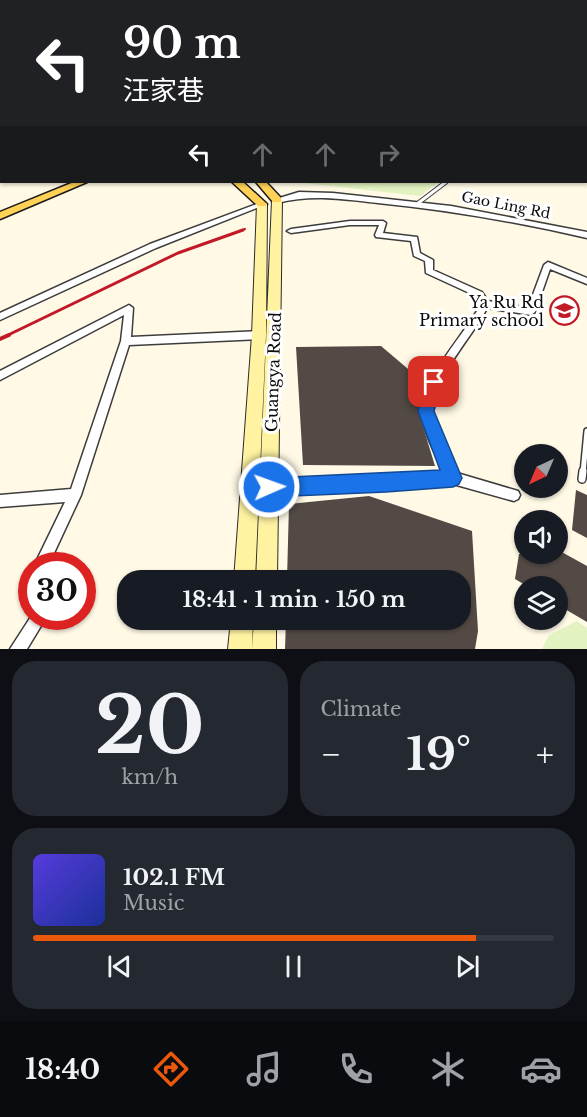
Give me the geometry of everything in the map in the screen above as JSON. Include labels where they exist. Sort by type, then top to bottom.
[{"type":"main road","points":[[0,208],[62,183]]},
{"type":"main road","points":[[0,216],[80,183]]},
{"type":"main road","points":[[239,183],[269,202]]},
{"type":"main road","points":[[248,183],[269,202]]},
{"type":"main road","points":[[261,183],[269,202]]},
{"type":"main road","points":[[245,570],[271,183]]},
{"type":"main road","name":"Guangya Road","points":[[266,570],[269,487],[269,202]]},
{"type":"main road","points":[[240,649],[241,630]]},
{"type":"main road","points":[[264,649],[265,630]]},
{"type":"street","name":"Gao Ling Rd","points":[[269,202],[301,193],[417,204],[522,220],[587,235]]},
{"type":"street","points":[[0,317],[153,246],[269,202]]},
{"type":"street","points":[[291,231],[351,223],[383,223],[380,235],[414,239],[417,254],[429,260],[429,271],[479,294],[485,304],[531,312],[548,265],[587,281]]},
{"type":"street","points":[[453,478],[426,411],[434,382],[479,318],[485,304]]},
{"type":"street","points":[[0,376],[129,308],[126,341],[75,495],[48,552]]},
{"type":"street","points":[[126,341],[259,335]]},
{"type":"street","points":[[269,487],[453,478],[514,495]]},
{"type":"street","points":[[0,501],[75,495]]},
{"type":"street","points":[[18,649],[31,630]]},
{"type":"lane","points":[[417,204],[445,183]]},
{"type":"lane","points":[[582,479],[587,432]]},
{"type":"green space","points":[[304,183],[438,183],[420,196]]},
{"type":"green space","points":[[577,621],[587,628],[587,649],[542,649],[549,635],[559,630],[568,630],[568,626]]},
{"type":"building","points":[[381,346],[414,374],[421,402],[421,420],[435,466],[303,465],[296,347]]},
{"type":"building","points":[[576,490],[587,495],[587,538],[572,530]]},
{"type":"building","points":[[369,496],[472,531],[478,631],[475,649],[285,649],[286,630],[471,630],[471,570],[287,570],[289,504]]},
{"type":"building","points":[[568,556],[587,566],[587,622],[568,611],[568,576],[515,576],[517,564],[568,564]]},
{"type":"railway","points":[[239,231],[245,229]]},
{"type":"railway","points":[[6,336],[178,253],[243,230]]},
{"type":"railway","points":[[0,339],[9,335]]},
{"type":"place","name":"Ya Ru Rd Primary school","points":[[565,311]]},
{"type":"route","points":[[269,487],[453,478],[426,411],[434,382]]}]
